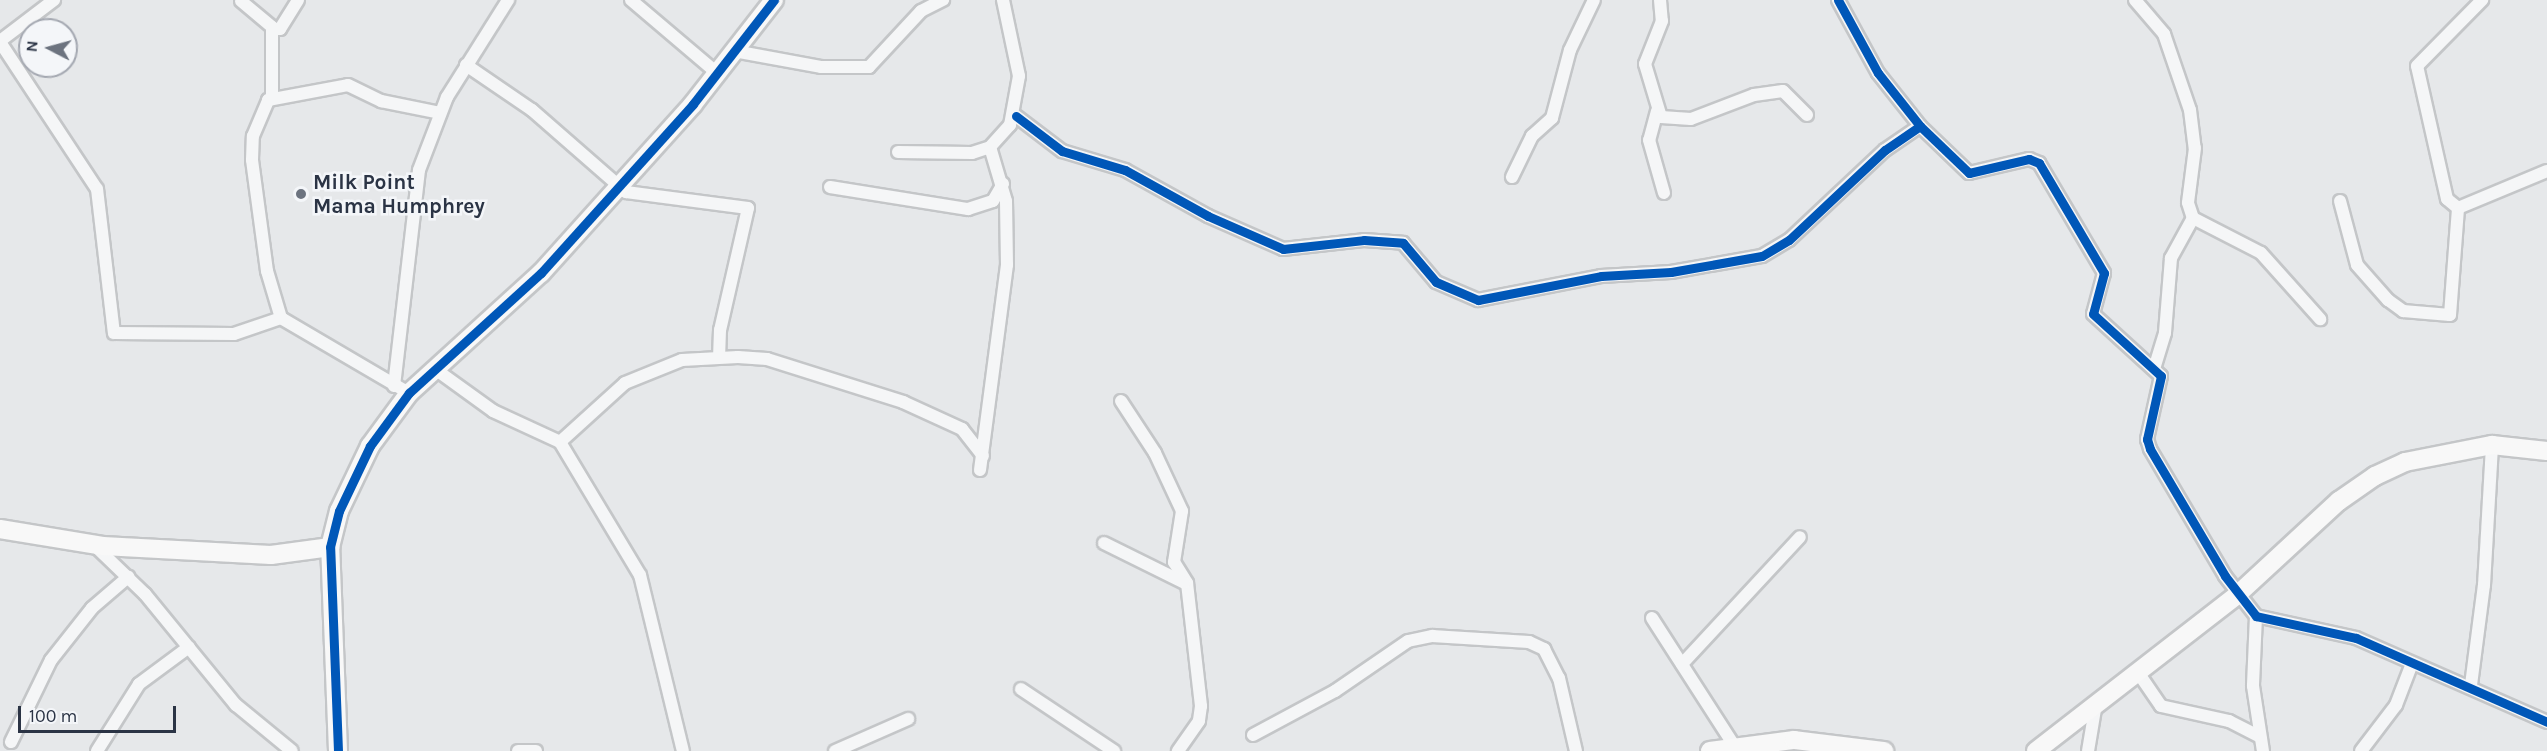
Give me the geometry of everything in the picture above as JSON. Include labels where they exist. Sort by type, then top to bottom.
[{"type":"street","points":[[54,0],[0,42],[96,189],[114,333],[234,334],[281,318]]},
{"type":"street","points":[[241,1],[273,29],[280,29],[298,0]]},
{"type":"street","points":[[338,751],[330,547],[356,471],[401,390],[413,202],[440,113],[466,65],[507,0]]},
{"type":"street","points":[[631,0],[717,73]]},
{"type":"street","points":[[401,390],[435,369],[518,296],[717,73],[774,0]]},
{"type":"street","points":[[734,51],[821,67],[869,67],[921,11],[944,0]]},
{"type":"street","points":[[898,152],[959,156],[990,147],[1016,116],[1017,50],[1003,0]]},
{"type":"street","points":[[1512,177],[1532,136],[1552,118],[1570,50],[1594,0]]},
{"type":"street","points":[[1660,0],[1662,21],[1645,64],[1657,111],[1649,140],[1664,193]]},
{"type":"street","points":[[1838,0],[1856,42],[1920,126],[1972,175],[2029,159],[2039,163],[2104,273],[2094,317],[2155,366],[2161,381],[2147,444],[2237,594],[2256,616],[2347,635],[2411,666],[2471,685],[2547,723]]},
{"type":"street","points":[[2135,0],[2164,34],[2190,110],[2195,148],[2188,203],[2193,218],[2261,253],[2320,319]]},
{"type":"street","points":[[2458,208],[2447,200],[2417,66],[2482,0]]},
{"type":"street","points":[[273,29],[272,97],[255,128],[252,160],[266,261],[281,318],[401,390]]},
{"type":"street","points":[[466,65],[557,129],[616,186],[632,194],[698,197],[748,208],[720,330],[719,357]]},
{"type":"street","points":[[272,97],[348,85],[381,101],[440,113]]},
{"type":"street","points":[[1657,111],[1666,119],[1690,119],[1754,94],[1783,91],[1807,115]]},
{"type":"street","points":[[1016,116],[1052,146],[1125,170],[1208,216],[1283,249],[1364,240],[1403,243],[1436,282],[1478,300],[1601,276],[1671,272],[1762,256],[1789,240],[1885,150],[1920,126]]},
{"type":"street","points":[[980,470],[1007,265],[1003,184],[990,147]]},
{"type":"street","points":[[2458,208],[2547,171]]},
{"type":"street","points":[[830,187],[968,209],[993,201],[1003,184]]},
{"type":"street","points":[[2340,201],[2357,266],[2388,300],[2403,311],[2446,318],[2458,208]]},
{"type":"street","points":[[2155,366],[2165,333],[2171,258],[2193,218]]},
{"type":"street","points":[[560,442],[625,382],[682,360],[719,357],[767,359],[903,402],[962,429],[983,456]]},
{"type":"street","points":[[435,369],[493,411],[560,442],[640,575],[683,751]]},
{"type":"street","points":[[1121,401],[1179,501],[1184,526],[1174,562],[1186,583],[1200,715],[1178,751]]},
{"type":"street","points":[[2471,685],[2484,585],[2492,445]]},
{"type":"street","points":[[2036,751],[2237,594],[2339,501],[2375,476],[2405,462],[2492,445],[2547,451]]},
{"type":"street","points":[[0,529],[93,544],[272,555],[330,547]]},
{"type":"street","points":[[1682,664],[1800,537]]},
{"type":"street","points":[[1104,543],[1186,583]]},
{"type":"street","points":[[93,544],[128,577],[236,705],[292,751]]},
{"type":"street","points":[[11,742],[51,660],[92,608],[128,577]]},
{"type":"street","points":[[2256,616],[2253,670],[2263,751]]},
{"type":"street","points":[[1652,618],[1734,745]]},
{"type":"street","points":[[1253,735],[1335,691],[1408,641],[1432,636],[1529,642],[1544,649],[1559,678],[1576,751]]},
{"type":"street","points":[[97,751],[139,684],[189,647]]},
{"type":"street","points":[[2361,751],[2396,705],[2411,666]]},
{"type":"street","points":[[2137,670],[2161,706],[2229,721],[2260,736]]},
{"type":"street","points":[[1021,689],[1114,751]]},
{"type":"street","points":[[2091,748],[2096,703]]},
{"type":"street","points":[[835,751],[908,719]]},
{"type":"street","points":[[1710,751],[1734,745],[1794,740],[1878,750]]},
{"type":"street","points":[[518,751],[536,751]]},
{"type":"cycle path","points":[[338,751],[330,547],[339,511],[370,446],[409,393],[541,273],[693,104],[774,0]]},
{"type":"cycle path","points":[[1838,0],[1878,73],[1920,126],[1969,173],[2029,159],[2039,163],[2104,273],[2093,314],[2161,376],[2147,439],[2150,449],[2225,576],[2256,616],[2356,638],[2547,722]]},
{"type":"cycle path","points":[[1016,116],[1062,151],[1125,170],[1208,216],[1283,249],[1364,240],[1403,243],[1436,282],[1478,300],[1601,276],[1671,272],[1762,256],[1789,240],[1885,150],[1920,126]]},
{"type":"place","name":"Milk Point Mama Humphrey","points":[[301,194]]}]
